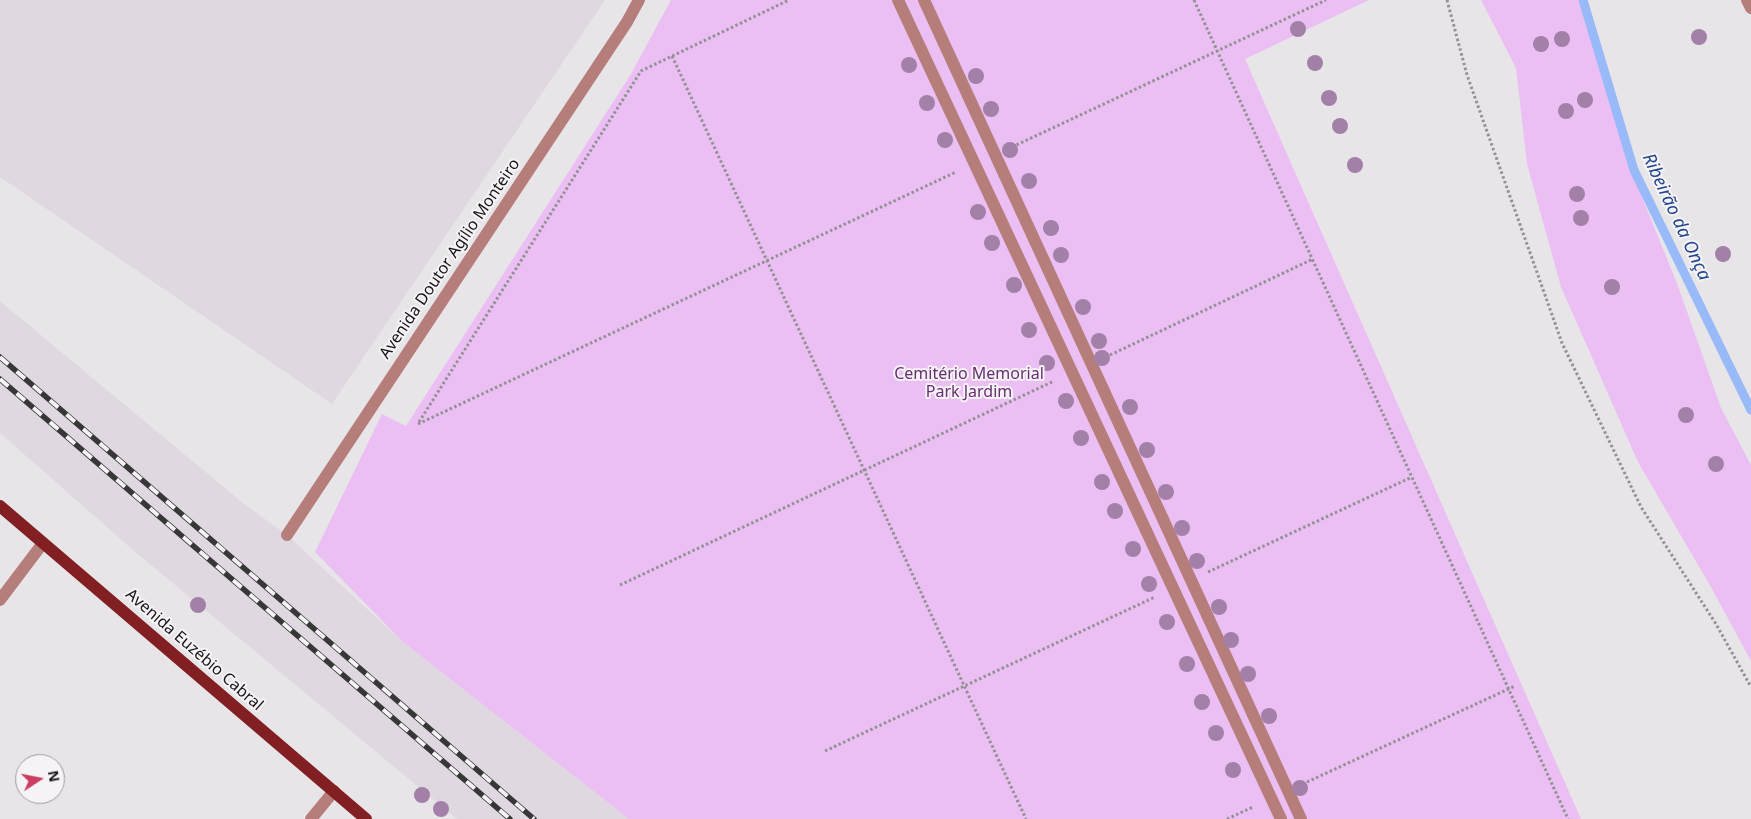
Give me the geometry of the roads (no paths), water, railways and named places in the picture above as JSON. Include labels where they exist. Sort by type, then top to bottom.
[{"type":"main road","name":"Avenida Euzébio Cabral","points":[[0,506],[366,819]]},
{"type":"street","name":"Avenida Doutor Agílio Monteiro","points":[[287,535],[627,22],[639,0]]},
{"type":"street","points":[[898,0],[1281,819]]},
{"type":"street","points":[[924,0],[1301,819]]},
{"type":"street","points":[[1747,0],[1751,8]]},
{"type":"street","points":[[0,600],[43,543]]},
{"type":"street","points":[[311,819],[334,791]]},
{"type":"waterway","name":"Ribeirão da Onça","points":[[1583,0],[1634,170],[1751,410]]},
{"type":"railway","points":[[0,357],[534,819]]},
{"type":"railway","points":[[0,379],[510,819]]},
{"type":"park label","name":"Cemitério Memorial Park Jardim","points":[[969,383]]}]
